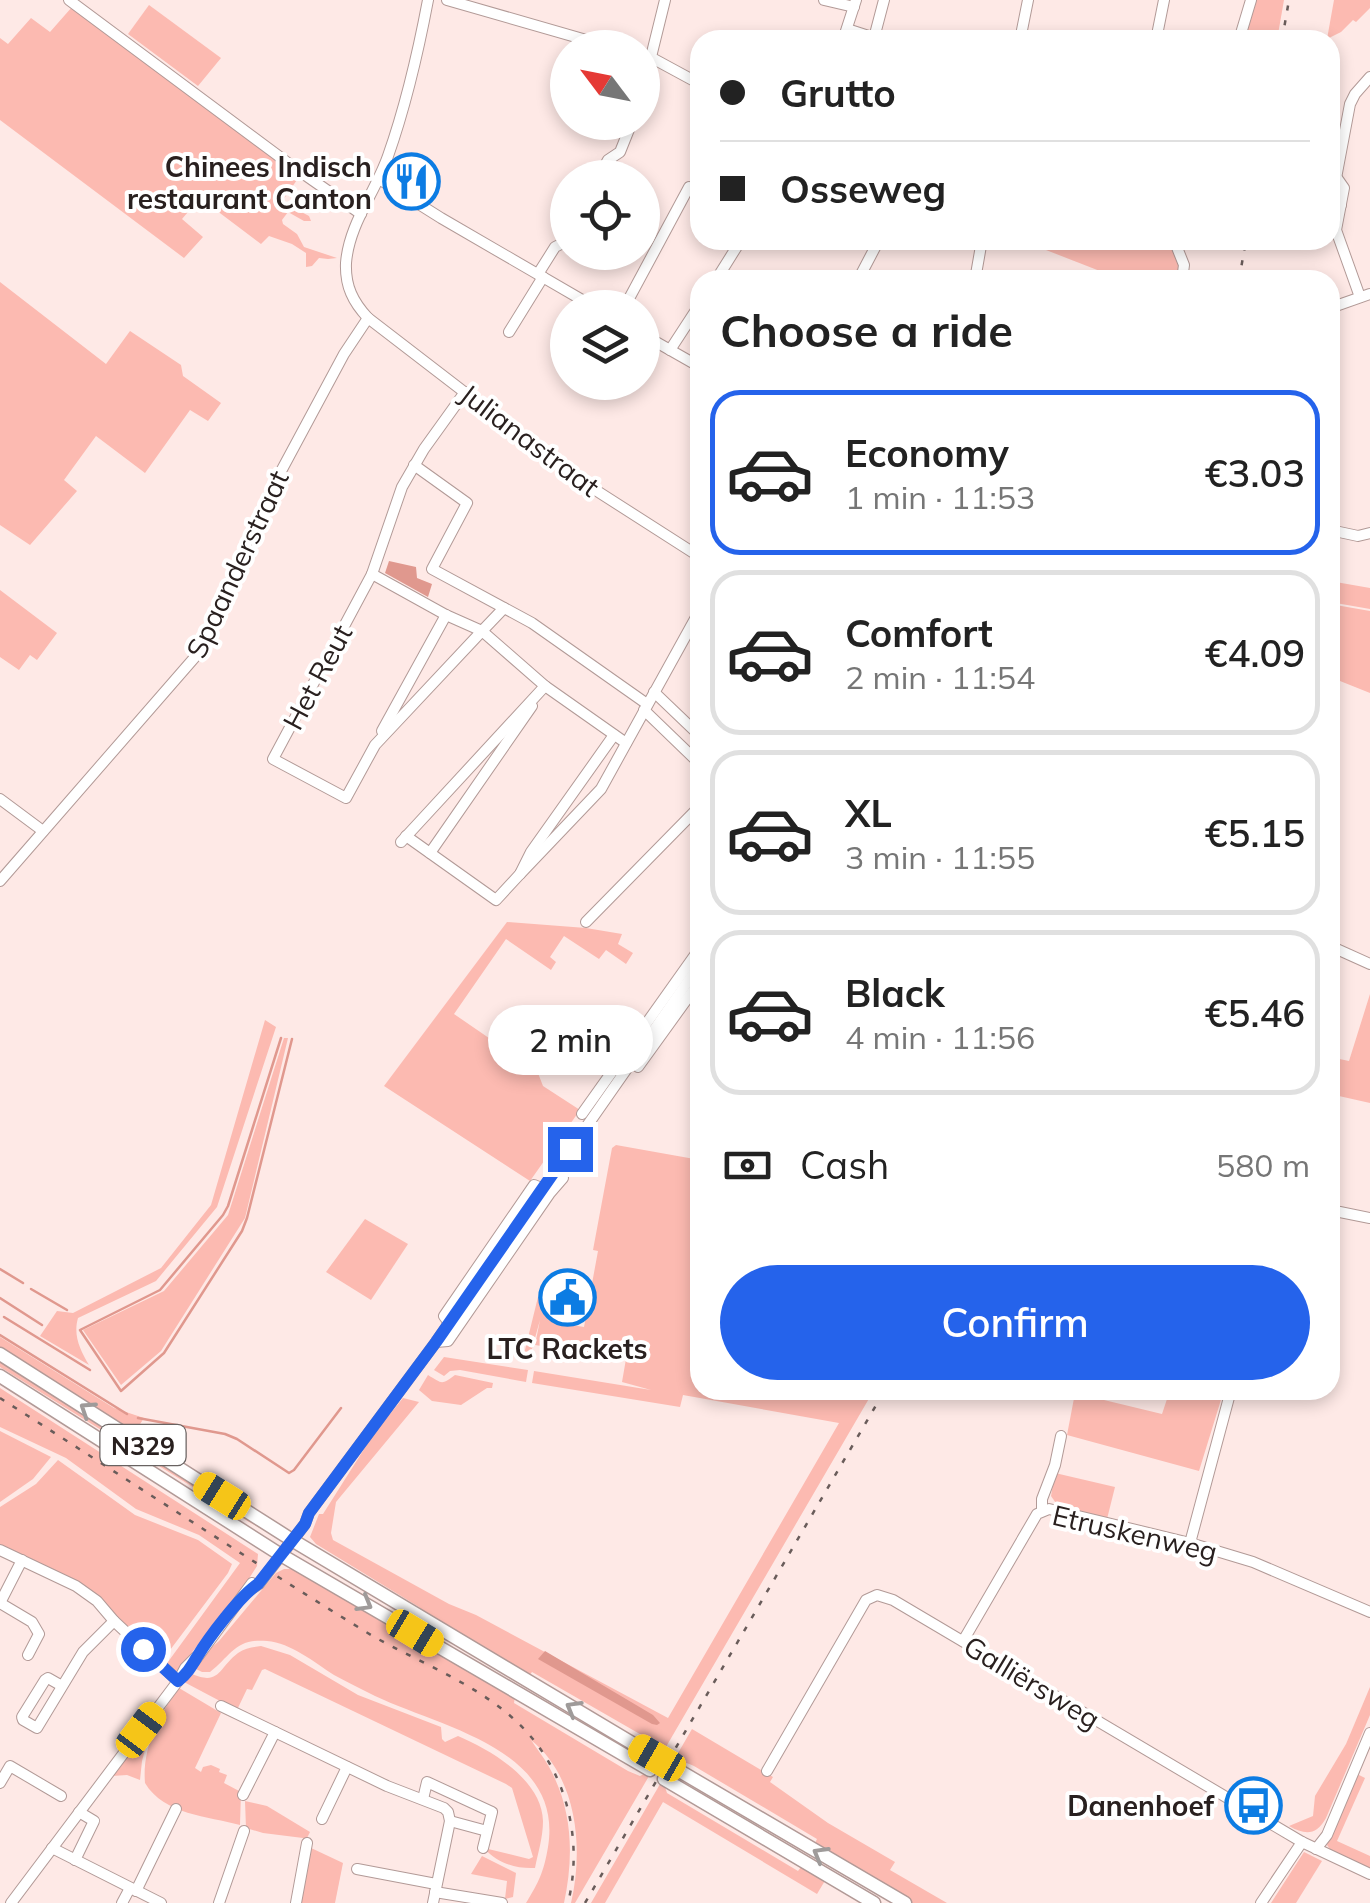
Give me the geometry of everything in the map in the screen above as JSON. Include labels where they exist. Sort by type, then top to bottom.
[{"type":"main road","name":"N329","points":[[0,1354],[653,1764],[278,1553],[0,1376]]},
{"type":"main road","points":[[874,1903],[668,1773],[905,1903]]},
{"type":"street","points":[[68,0],[361,214]]},
{"type":"street","points":[[368,318],[357,306],[347,282],[348,250],[388,158],[416,66],[428,0]]},
{"type":"street","points":[[447,0],[551,30]]},
{"type":"street","points":[[655,30],[664,0]]},
{"type":"street","points":[[824,0],[855,4],[847,30]]},
{"type":"street","points":[[879,30],[884,0]]},
{"type":"street","points":[[1022,30],[1028,0]]},
{"type":"street","points":[[1158,30],[1164,0]]},
{"type":"street","points":[[1242,30],[1251,0]]},
{"type":"street","points":[[660,64],[690,79]]},
{"type":"street","points":[[1340,157],[1350,104],[1370,77]]},
{"type":"street","points":[[608,160],[620,152],[625,140]]},
{"type":"street","points":[[379,179],[564,290]]},
{"type":"street","points":[[634,290],[689,188]]},
{"type":"street","points":[[1340,239],[1365,296],[1340,305]]},
{"type":"street","points":[[510,332],[550,257]]},
{"type":"street","name":"Julianastraat","points":[[368,318],[572,474],[690,549]]},
{"type":"street","name":"Spaanderstraat","points":[[0,881],[202,649],[279,475],[344,354],[368,318]]},
{"type":"street","points":[[670,350],[690,319]]},
{"type":"street","points":[[660,344],[690,361]]},
{"type":"street","name":"Het Reut","points":[[446,615],[346,798],[273,758],[372,574],[402,486],[465,392]]},
{"type":"street","points":[[414,465],[467,503],[432,569],[532,623],[645,707],[690,754]]},
{"type":"street","points":[[1340,532],[1358,536],[1370,533]]},
{"type":"street","points":[[372,574],[482,630],[545,686],[626,743]]},
{"type":"street","name":"Het Reut","points":[[375,745],[504,608]]},
{"type":"street","points":[[537,697],[404,839],[496,900],[601,790],[690,628]]},
{"type":"street","points":[[430,853],[545,686]]},
{"type":"street","points":[[654,692],[690,726]]},
{"type":"street","points":[[520,874],[531,852],[614,735]]},
{"type":"street","points":[[0,799],[43,831]]},
{"type":"street","points":[[586,922],[690,816]]},
{"type":"street","points":[[1340,950],[1370,964]]},
{"type":"street","points":[[436,1342],[448,1341],[546,1190],[589,1109],[690,963]]},
{"type":"street","points":[[668,1018],[690,981]]},
{"type":"street","points":[[589,1109],[634,1064],[690,992]]},
{"type":"street","points":[[11,1903],[187,1674],[196,1657],[258,1584],[300,1520],[436,1342],[501,1240],[546,1190],[563,1178]]},
{"type":"street","points":[[1340,1212],[1370,1218]]},
{"type":"street","points":[[1190,1543],[1228,1400]]},
{"type":"street","points":[[1042,1511],[1060,1436]]},
{"type":"street","name":"Etruskenweg","points":[[963,1641],[1031,1524],[1049,1508],[1253,1562],[1370,1612]]},
{"type":"street","points":[[0,1550],[76,1586],[178,1681]]},
{"type":"street","points":[[22,1560],[0,1603],[32,1622],[39,1634],[28,1655]]},
{"type":"street","name":"Galliërsweg","points":[[767,1771],[866,1600],[877,1595],[893,1600],[1302,1842],[1370,1874]]},
{"type":"street","points":[[62,1686],[48,1678],[44,1680],[22,1720],[37,1728],[83,1652],[114,1621]]},
{"type":"street","points":[[221,1706],[387,1786],[444,1808],[450,1822],[435,1893]]},
{"type":"street","points":[[244,1795],[275,1732]]},
{"type":"street","points":[[1316,1849],[1326,1835],[1370,1733]]},
{"type":"street","points":[[0,1782],[10,1766],[61,1796]]},
{"type":"street","points":[[322,1819],[347,1767]]},
{"type":"street","points":[[423,1799],[427,1782],[492,1812],[482,1848]]},
{"type":"street","points":[[122,1903],[176,1810]]},
{"type":"street","points":[[75,1860],[94,1822],[79,1812]]},
{"type":"street","points":[[450,1822],[487,1832]]},
{"type":"street","points":[[219,1903],[244,1831]]},
{"type":"street","points":[[1261,1903],[1302,1842]]},
{"type":"street","points":[[296,1903],[308,1843]]},
{"type":"street","points":[[52,1848],[162,1903]]},
{"type":"street","points":[[356,1868],[435,1893],[502,1903]]},
{"type":"shaded area","points":[[1253,0],[1284,0],[1279,30],[1245,30]]},
{"type":"shaded area","points":[[1334,0],[1370,0],[1370,8],[1356,22],[1353,20],[1340,32],[1329,30]]},
{"type":"shaded area","points":[[149,5],[221,58],[198,86],[128,34]]},
{"type":"shaded area","points":[[72,7],[299,177],[283,200],[311,221],[288,212],[283,224],[297,234],[304,247],[337,258],[319,258],[306,267],[306,253],[269,236],[261,244],[200,198],[182,219],[203,237],[184,258],[0,120],[0,38],[8,44],[31,18],[50,32]]},
{"type":"shaded area","points":[[1046,250],[1174,250],[1181,261],[1181,270],[1097,270]]},
{"type":"shaded area","points":[[0,282],[106,364],[130,331],[181,365],[183,376],[221,403],[208,421],[190,410],[145,473],[96,436],[64,480],[77,491],[30,545],[0,525]]},
{"type":"shaded area","points":[[389,561],[416,567],[417,578],[432,584],[428,597],[385,573]]},
{"type":"shaded area","points":[[1340,583],[1370,588],[1370,609],[1340,604]]},
{"type":"shaded area","points":[[0,590],[57,633],[37,660],[30,655],[19,670],[0,657]]},
{"type":"shaded area","points":[[1340,606],[1370,611],[1370,693],[1340,681]]},
{"type":"shaded area","points":[[507,922],[622,934],[618,944],[633,953],[626,964],[606,950],[599,959],[564,936],[550,957],[556,962],[551,970],[506,939],[454,1014],[533,1065],[543,1086],[580,1110],[530,1181],[384,1086]]},
{"type":"shaded area","points":[[1370,994],[1370,1103],[1340,1096],[1340,1059],[1349,1061]]},
{"type":"shaded area","points":[[265,1020],[276,1027],[217,1207],[156,1281],[78,1318],[78,1342],[89,1365],[40,1336],[57,1311],[73,1313],[161,1268],[211,1205]]},
{"type":"shaded area","points":[[284,1038],[288,1038],[245,1218],[161,1351],[121,1385],[83,1330],[164,1291],[228,1215]]},
{"type":"shaded area","points":[[616,1145],[690,1158],[690,1396],[683,1395],[680,1407],[532,1383],[534,1371],[651,1390],[622,1382],[626,1359],[535,1345],[540,1320],[530,1356],[524,1354],[538,1297],[542,1298],[543,1291],[576,1297],[575,1305],[552,1301],[550,1313],[561,1315],[560,1323],[584,1327],[598,1251],[593,1250],[612,1148]]},
{"type":"shaded area","points":[[365,1219],[408,1244],[371,1300],[326,1272]]},
{"type":"shaded area","points":[[0,1337],[114,1408],[144,1418],[131,1438],[270,1524],[262,1529],[249,1522],[0,1367]]},
{"type":"shaded area","points":[[444,1357],[528,1370],[526,1382],[460,1370],[444,1376],[434,1370]]},
{"type":"shaded area","points":[[428,1375],[442,1382],[455,1375],[493,1383],[492,1388],[461,1405],[432,1401],[419,1390]]},
{"type":"shaded area","points":[[0,1388],[258,1554],[257,1566],[243,1588],[174,1675],[165,1666],[240,1563],[199,1535],[136,1509],[66,1458],[0,1427]]},
{"type":"shaded area","points":[[403,1398],[419,1402],[336,1502],[333,1540],[668,1718],[839,1423],[711,1400],[868,1400],[575,1903],[571,1903],[577,1860],[573,1815],[558,1773],[531,1740],[548,1765],[567,1816],[570,1850],[564,1903],[526,1903],[545,1863],[548,1814],[537,1786],[517,1764],[492,1746],[375,1696],[276,1643],[248,1642],[234,1649],[210,1672],[194,1668],[276,1573],[293,1569],[515,1696],[514,1703],[640,1776],[648,1772],[659,1753],[652,1741],[435,1622],[419,1607],[316,1544],[310,1537],[319,1514],[323,1514],[373,1435]]},
{"type":"shaded area","points":[[1074,1400],[1104,1400],[1162,1414],[1167,1400],[1221,1400],[1199,1471],[1067,1435]]},
{"type":"shaded area","points":[[0,1431],[51,1457],[33,1479],[0,1502]]},
{"type":"shaded area","points":[[58,1460],[135,1515],[198,1540],[232,1564],[161,1662],[96,1597],[0,1547],[0,1507],[36,1484]]},
{"type":"shaded area","points":[[1055,1473],[1115,1487],[1107,1519],[1058,1506],[1051,1496]]},
{"type":"shaded area","points":[[261,1646],[290,1655],[358,1695],[441,1727],[445,1742],[458,1736],[513,1768],[534,1792],[540,1806],[543,1827],[535,1868],[507,1864],[484,1848],[533,1857],[512,1788],[506,1784],[265,1669],[252,1690],[247,1689],[237,1710],[184,1682],[190,1673],[213,1677],[238,1653]]},
{"type":"shaded area","points":[[545,1651],[653,1715],[660,1723],[652,1724],[538,1659]]},
{"type":"shaded area","points":[[1370,1687],[1370,1715],[1326,1818],[1310,1832],[1289,1826],[1313,1816],[1315,1796],[1346,1744]]},
{"type":"shaded area","points":[[179,1688],[221,1713],[195,1768],[201,1772],[211,1765],[220,1769],[227,1775],[224,1783],[241,1792],[240,1825],[175,1808],[153,1794],[145,1783],[146,1757],[153,1732]]},
{"type":"shaded area","points":[[152,1724],[140,1780],[127,1775],[112,1776]]},
{"type":"shaded area","points":[[692,1729],[773,1777],[770,1782],[828,1823],[895,1862],[890,1870],[947,1903],[911,1903],[814,1845],[817,1839],[683,1762],[672,1767],[663,1781],[667,1793],[798,1871],[801,1867],[826,1879],[817,1894],[663,1802],[605,1903],[591,1903]]},
{"type":"shaded area","points":[[1357,1774],[1365,1778],[1337,1841],[1370,1856],[1370,1868],[1332,1852],[1327,1845]]},
{"type":"shaded area","points":[[245,1801],[267,1806],[310,1832],[307,1838],[246,1828]]},
{"type":"shaded area","points":[[309,1847],[343,1863],[335,1903],[298,1903]]},
{"type":"shaded area","points":[[1304,1852],[1322,1861],[1296,1903],[1271,1903]]},
{"type":"shaded area","points":[[482,1856],[516,1873],[513,1897],[505,1899],[507,1881],[471,1874]]},
{"type":"waterway","points":[[281,1038],[223,1215],[160,1290],[80,1330],[121,1391],[164,1353],[242,1231],[292,1039]]},
{"type":"waterway","points":[[0,1269],[23,1283]]},
{"type":"waterway","points":[[31,1289],[67,1310]]},
{"type":"waterway","points":[[0,1298],[42,1325]]},
{"type":"waterway","points":[[4,1317],[90,1370]]},
{"type":"waterway","points":[[0,1335],[127,1414]]},
{"type":"waterway","points":[[138,1418],[225,1434],[289,1473],[341,1408]]},
{"type":"railway","points":[[1284,30],[1289,0]]},
{"type":"railway","points":[[1241,270],[1244,250]]},
{"type":"railway","points":[[0,1398],[320,1603],[476,1691],[515,1720],[545,1756],[564,1795],[574,1860],[568,1903]]},
{"type":"railway","points":[[585,1903],[879,1400]]},
{"type":"place","name":"Chinees Indisch restaurant Canton","points":[[411,182]]},
{"type":"place","name":"LTC Rackets","points":[[567,1297]]},
{"type":"place","name":"Danenhoef","points":[[1253,1805]]},
{"type":"route","points":[[143,1649],[178,1681],[187,1674],[209,1640],[305,1524],[309,1513],[436,1342],[570,1149]]}]
